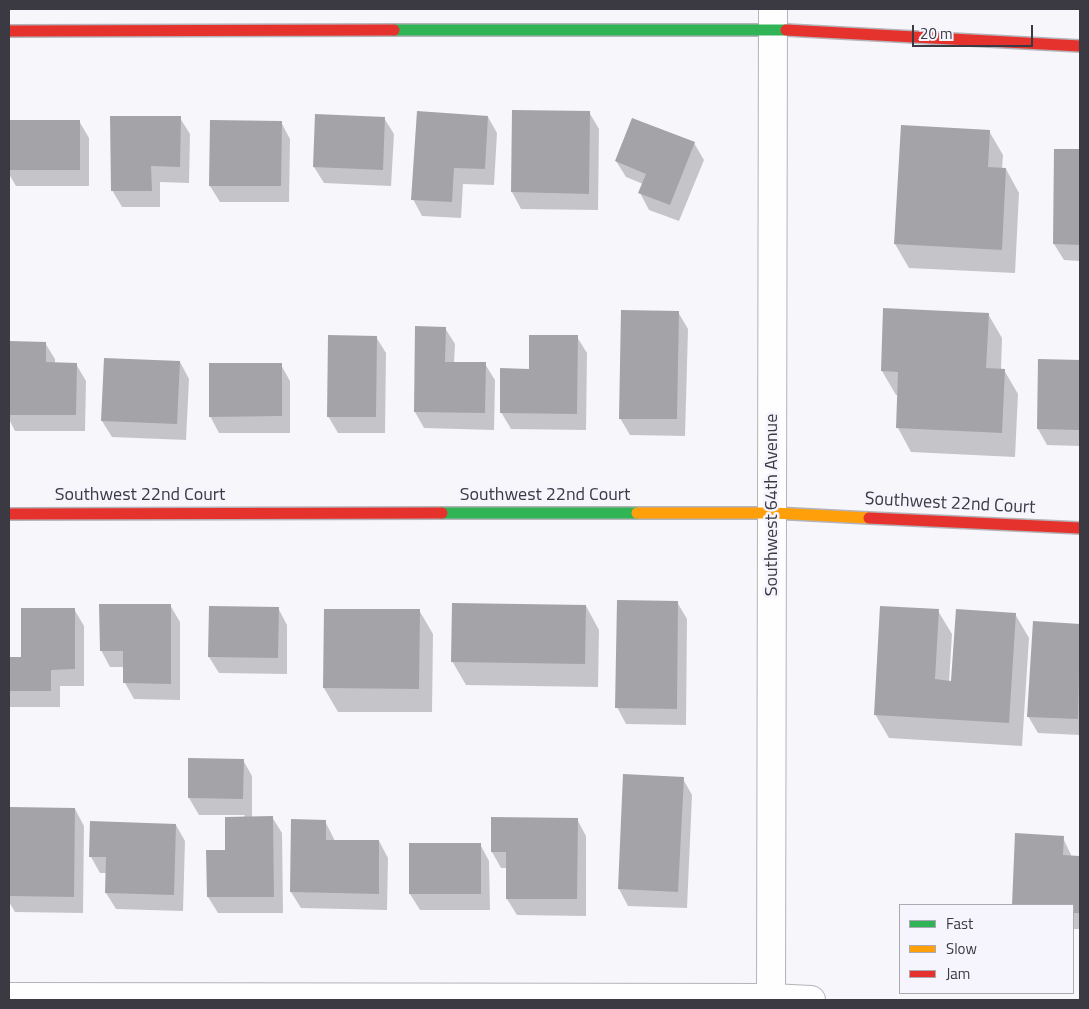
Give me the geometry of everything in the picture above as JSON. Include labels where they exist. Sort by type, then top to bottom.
[{"type":"street","points":[[9,31],[773,19],[1080,46]]},
{"type":"street","name":"Southwest 64th Avenue","points":[[771,999],[774,513],[773,19]]},
{"type":"street","name":"Southwest 22nd Court","points":[[9,514],[774,513],[1080,528]]},
{"type":"street","points":[[9,997],[811,1000]]},
{"type":"building","points":[[512,110],[590,111],[589,194],[511,192]]},
{"type":"building","points":[[417,111],[488,116],[485,169],[454,168],[452,202],[411,200]]},
{"type":"building","points":[[315,114],[385,117],[383,170],[313,167]]},
{"type":"building","points":[[110,116],[181,116],[180,167],[151,166],[152,191],[111,191]]},
{"type":"building","points":[[632,118],[695,142],[670,205],[638,193],[646,174],[615,161]]},
{"type":"building","points":[[9,120],[80,120],[80,170],[9,170]]},
{"type":"building","points":[[210,120],[282,121],[281,186],[209,186]]},
{"type":"building","points":[[901,125],[990,130],[988,167],[1006,168],[1002,250],[894,244]]},
{"type":"building","points":[[1054,149],[1080,149],[1080,245],[1053,244]]},
{"type":"building","points":[[883,308],[989,313],[986,368],[1005,369],[1002,433],[896,428],[898,372],[881,371]]},
{"type":"building","points":[[621,310],[679,311],[677,419],[619,419]]},
{"type":"building","points":[[415,326],[446,327],[445,362],[486,362],[485,413],[414,412]]},
{"type":"building","points":[[328,335],[377,336],[376,417],[327,417]]},
{"type":"building","points":[[529,335],[578,335],[577,414],[500,413],[500,368],[529,369]]},
{"type":"building","points":[[9,341],[46,342],[46,362],[77,363],[76,415],[9,415]]},
{"type":"building","points":[[104,358],[180,361],[177,424],[101,421]]},
{"type":"building","points":[[1038,359],[1080,360],[1080,430],[1037,429]]},
{"type":"building","points":[[209,363],[282,363],[282,416],[209,417]]},
{"type":"building","points":[[617,600],[678,601],[677,709],[615,708]]},
{"type":"building","points":[[452,603],[586,605],[585,664],[451,662]]},
{"type":"building","points":[[99,604],[171,604],[171,684],[123,683],[123,651],[100,651]]},
{"type":"building","points":[[209,606],[279,607],[278,658],[208,657]]},
{"type":"building","points":[[880,606],[939,609],[935,679],[951,681],[956,609],[1016,613],[1009,723],[874,715]]},
{"type":"building","points":[[21,608],[75,608],[75,669],[51,670],[51,691],[9,691],[9,657],[21,657]]},
{"type":"building","points":[[324,609],[420,609],[419,689],[323,688]]},
{"type":"building","points":[[1033,621],[1080,624],[1078,719],[1027,717]]},
{"type":"building","points":[[188,758],[244,759],[243,799],[188,798]]},
{"type":"building","points":[[623,774],[684,777],[678,892],[618,889]]},
{"type":"building","points":[[9,807],[75,808],[74,897],[9,896]]},
{"type":"building","points":[[273,816],[274,897],[207,897],[206,850],[225,850],[225,817]]},
{"type":"building","points":[[491,817],[578,818],[577,899],[506,899],[506,852],[491,852]]},
{"type":"building","points":[[291,819],[326,820],[326,840],[379,840],[379,894],[290,892]]},
{"type":"building","points":[[90,821],[176,824],[174,895],[105,893],[106,857],[89,857]]},
{"type":"building","points":[[1015,833],[1064,836],[1063,855],[1080,856],[1080,913],[1074,913],[1074,904],[1012,904]]},
{"type":"building","points":[[409,843],[481,843],[481,894],[409,894]]},
{"type":"traffic: fast","points":[[394,30],[786,30]]},
{"type":"traffic: fast","points":[[442,513],[637,513]]},
{"type":"traffic: slow","points":[[637,513],[774,513],[869,518]]},
{"type":"traffic: jam","points":[[9,31],[394,30]]},
{"type":"traffic: jam","points":[[786,30],[1080,46]]},
{"type":"traffic: jam","points":[[9,514],[442,513]]},
{"type":"traffic: jam","points":[[869,518],[1080,528]]}]
